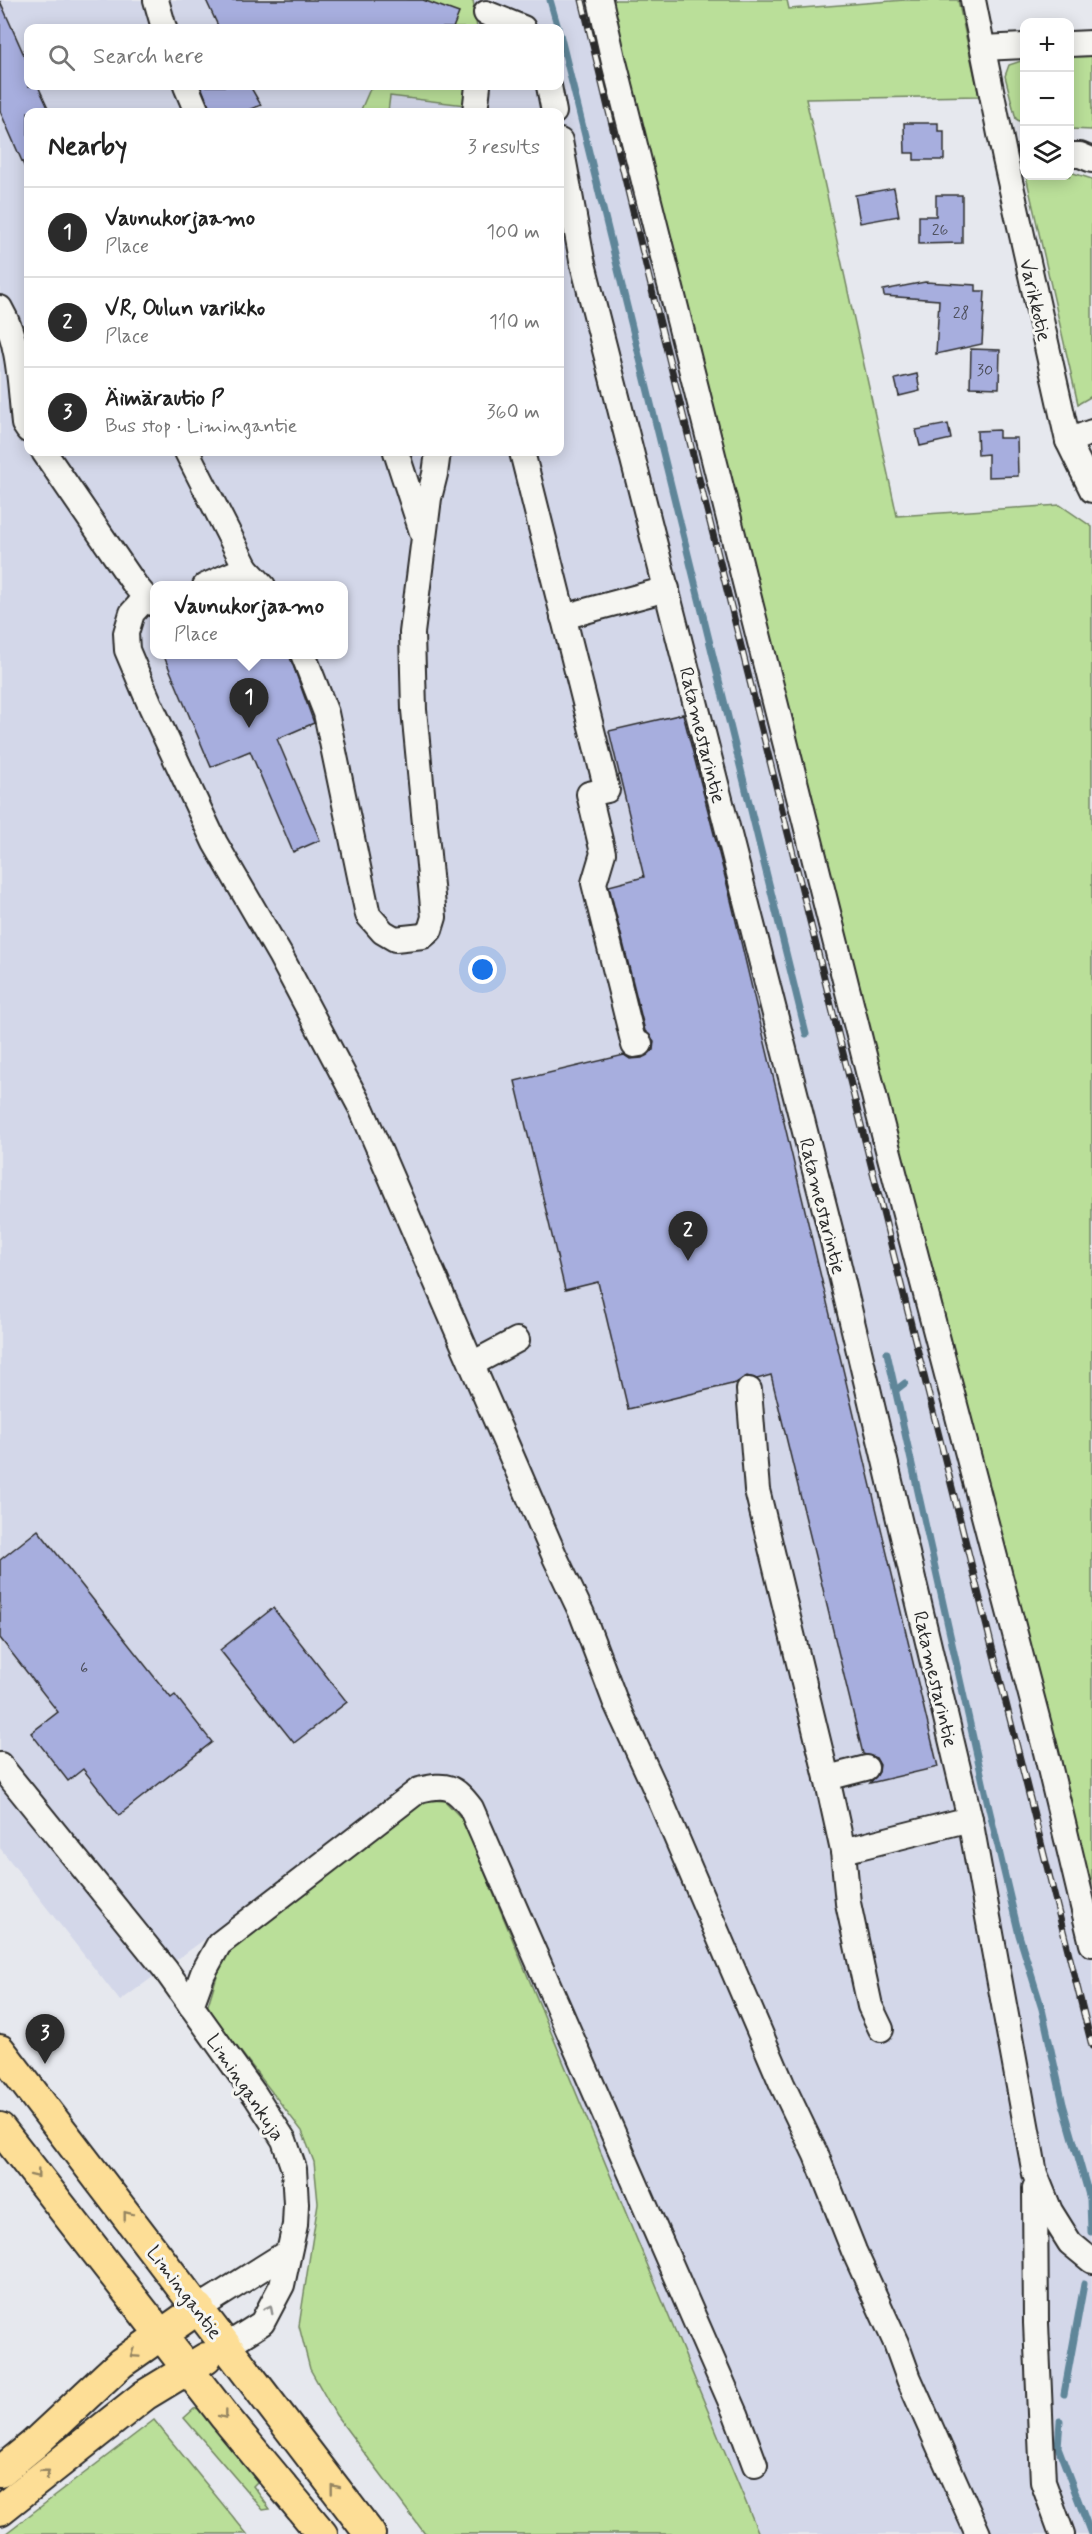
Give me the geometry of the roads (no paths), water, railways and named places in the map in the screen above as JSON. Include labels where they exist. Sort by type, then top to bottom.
[{"type":"main road","name":"Limingantie","points":[[0,2050],[370,2534]]},
{"type":"main road","points":[[0,2128],[225,2416],[322,2534]]},
{"type":"main road","points":[[0,2472],[33,2445],[121,2363],[199,2308]]},
{"type":"main road","points":[[0,2510],[145,2395],[226,2346]]},
{"type":"street","points":[[156,0],[164,24]]},
{"type":"street","points":[[600,0],[615,70],[879,1119],[1046,1752],[1092,1944]]},
{"type":"street","name":"Varikkotie","points":[[973,0],[1015,158],[1068,441],[1092,490]]},
{"type":"street","points":[[486,14],[512,24]]},
{"type":"street","points":[[1074,44],[1092,43]]},
{"type":"street","points":[[984,48],[1020,46]]},
{"type":"street","points":[[188,90],[195,108]]},
{"type":"street","points":[[475,108],[478,90]]},
{"type":"street","points":[[550,90],[553,108]]},
{"type":"street","points":[[1074,155],[1092,160]]},
{"type":"street","name":"Ratamestarintie","points":[[564,163],[582,260],[667,589],[693,719],[832,1237],[943,1751],[970,1819],[1035,2174],[1050,2211],[1070,2242],[1092,2261]]},
{"type":"street","points":[[0,308],[8,322],[15,346],[24,424]]},
{"type":"street","points":[[1068,441],[1092,432]]},
{"type":"street","points":[[47,456],[150,601],[132,614],[126,633],[127,650],[149,702],[215,843],[280,955],[362,1110],[555,1557],[582,1614],[615,1701],[661,1800],[782,2084],[816,2155],[928,2423],[962,2494],[978,2534]]},
{"type":"street","points":[[189,456],[246,568],[259,581]]},
{"type":"street","points":[[397,456],[424,536]]},
{"type":"street","points":[[305,659],[326,713],[368,915],[383,932],[395,939],[423,936],[430,930],[434,917],[414,710],[412,633],[424,536],[437,456]]},
{"type":"street","points":[[523,456],[607,790],[589,794],[603,853],[594,883],[634,1045],[640,1044]]},
{"type":"street","points":[[214,581],[246,568]]},
{"type":"street","points":[[563,617],[667,589]]},
{"type":"street","points":[[471,1364],[517,1340]]},
{"type":"street","points":[[749,1390],[757,1491],[827,1778],[843,1851],[848,1903],[870,2006],[881,2029]]},
{"type":"street","name":"Limingankuja","points":[[0,1765],[165,1969],[255,2094],[284,2140],[294,2169],[296,2204],[295,2225],[282,2285],[262,2322],[226,2346]]},
{"type":"street","points":[[827,1778],[866,1768]]},
{"type":"street","points":[[191,2006],[202,1973],[219,1944],[419,1790],[439,1785],[457,1790],[471,1808],[736,2414],[755,2465]]},
{"type":"street","points":[[843,1851],[970,1819]]},
{"type":"street","points":[[1035,2174],[1036,2323],[1043,2482],[1062,2534]]},
{"type":"street","points":[[199,2308],[288,2252]]},
{"type":"waterway","points":[[550,0],[557,24]]},
{"type":"waterway","points":[[564,50],[806,1034]]},
{"type":"waterway","points":[[887,1353],[1019,1935],[1042,2009],[1063,2104],[1090,2199],[1091,2232]]},
{"type":"waterway","points":[[896,1390],[905,1383]]},
{"type":"waterway","points":[[1064,2394],[1084,2284]]},
{"type":"waterway","points":[[1060,2421],[1058,2447],[1091,2534]]},
{"type":"railway","points":[[582,0],[656,307],[1092,2046]]},
{"type":"place","name":"Vaunukorjaamo","points":[[249,728]]},
{"type":"place","name":"VR, Oulun varikko","points":[[688,1261]]},
{"type":"place","name":"Äimärautio P","points":[[45,2064]]}]
